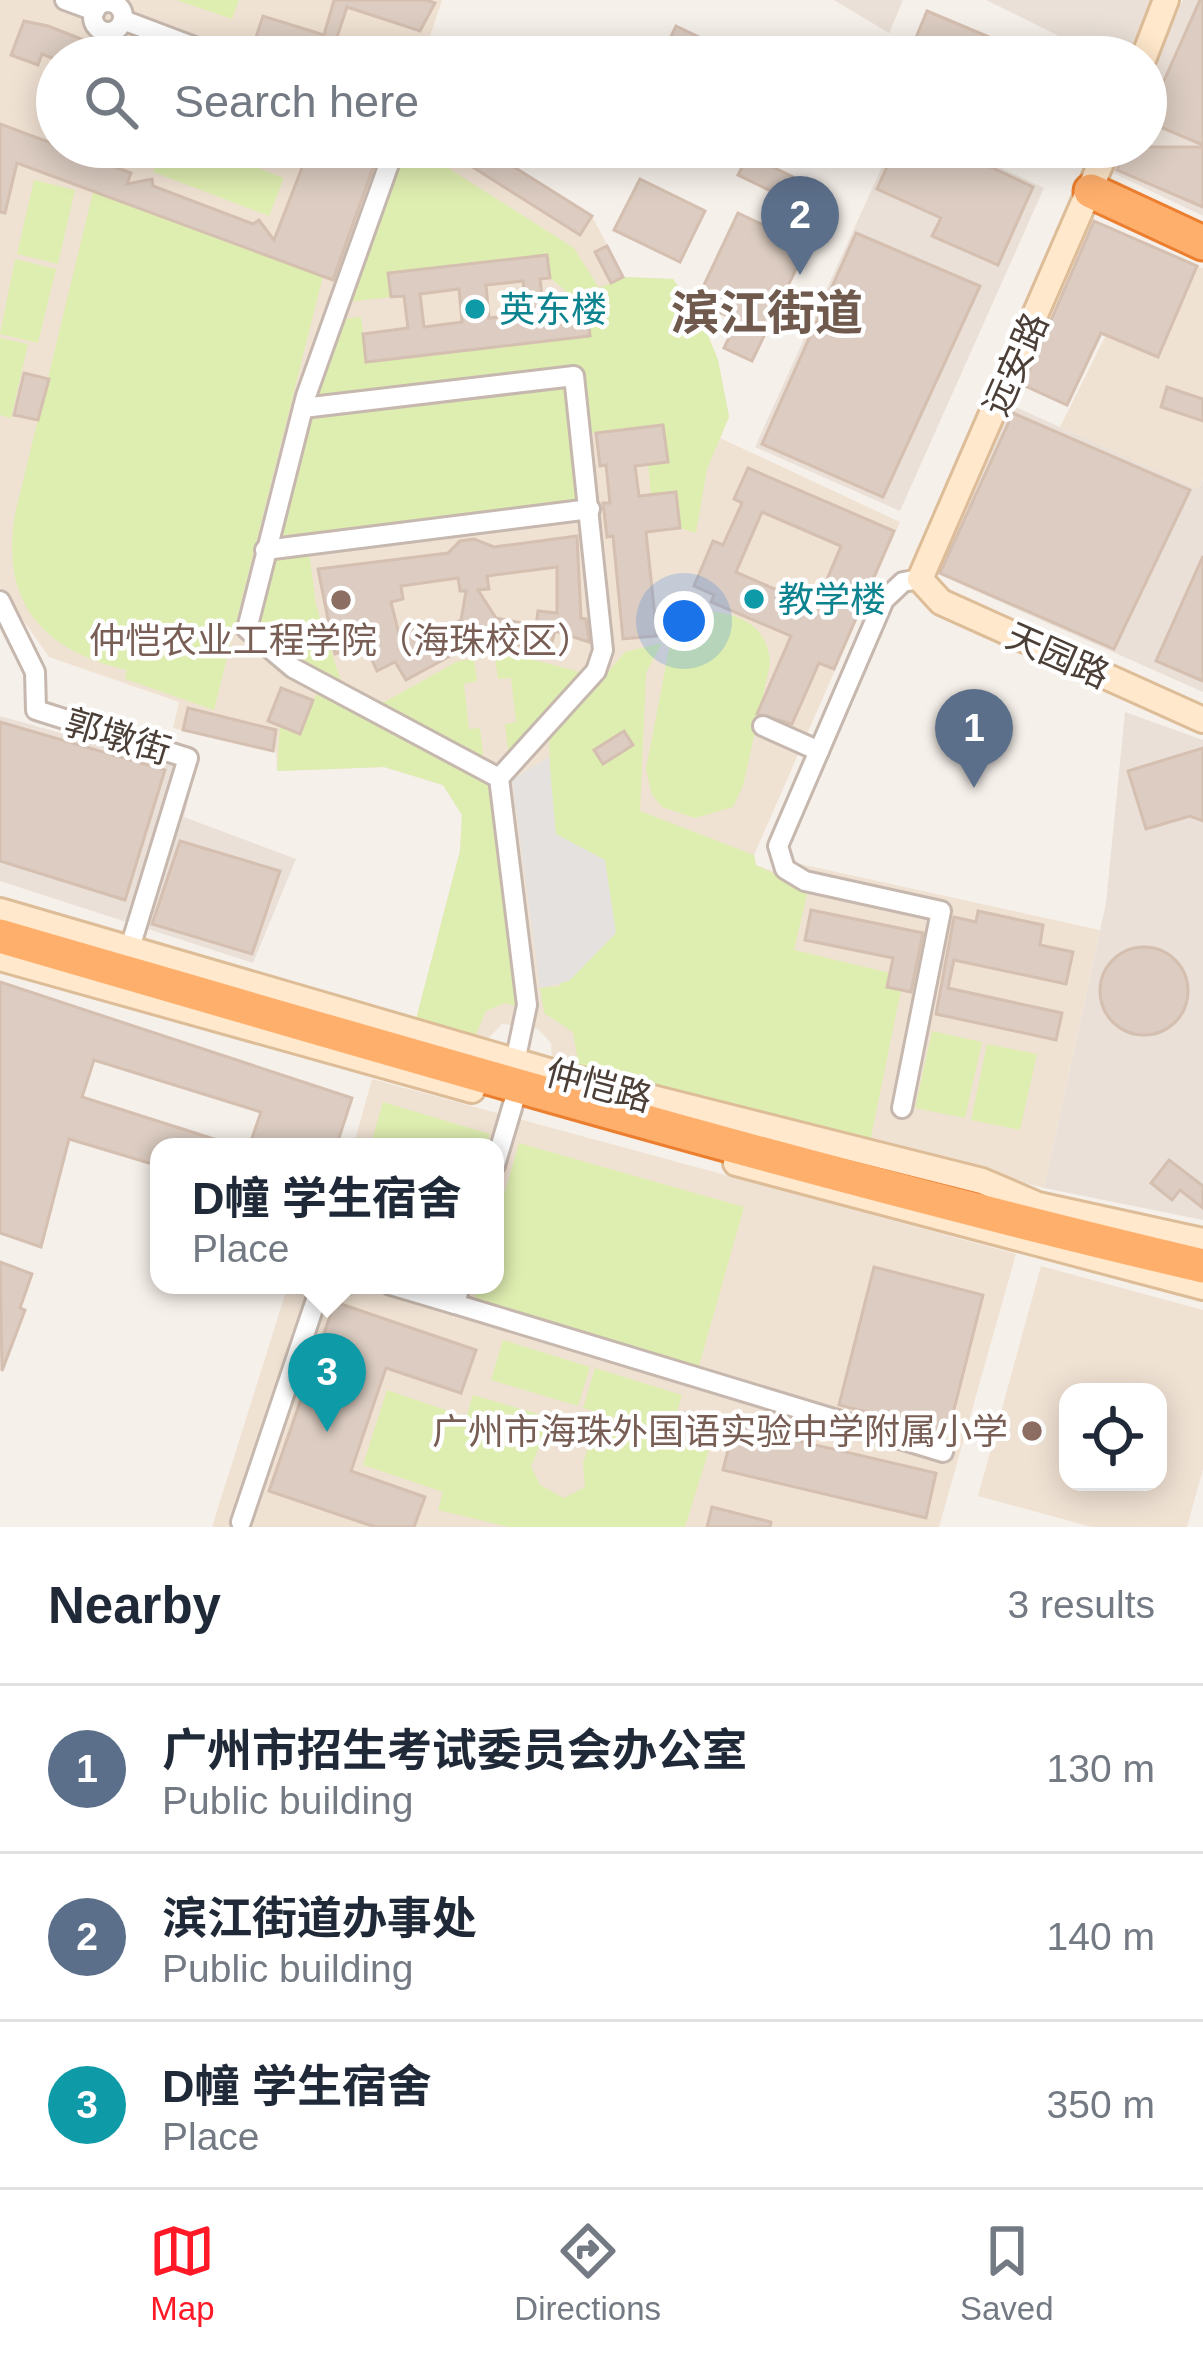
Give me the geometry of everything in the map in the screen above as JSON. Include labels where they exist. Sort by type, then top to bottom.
[{"type":"highway","points":[[1091,190],[1203,243]]},
{"type":"highway","points":[[0,936],[652,1125],[1203,1266]]},
{"type":"highway","points":[[652,1125],[1038,1205]]},
{"type":"main road","points":[[1152,36],[1166,0]]},
{"type":"main road","name":"远安路","points":[[920,579],[1100,168]]},
{"type":"main road","name":"天园路","points":[[920,579],[941,602],[1203,720]]},
{"type":"main road","name":"仲恺路","points":[[0,911],[515,1062],[942,1171],[1038,1205],[1203,1241]]},
{"type":"main road","name":"仲恺路","points":[[0,958],[1203,1287]]},
{"type":"street","points":[[65,0],[94,10]]},
{"type":"street","points":[[94,10],[104,2],[177,36]]},
{"type":"street","points":[[94,10],[94,23],[105,32],[118,8]]},
{"type":"street","points":[[388,168],[303,408],[246,619],[254,640],[293,668],[499,778]]},
{"type":"street","points":[[303,408],[574,376],[601,660],[499,778],[527,1005],[515,1062]]},
{"type":"street","points":[[265,550],[590,509]]},
{"type":"street","points":[[902,1108],[941,911],[805,880],[785,869],[778,846],[884,600],[903,581],[920,579]]},
{"type":"street","name":"郭墩街","points":[[0,601],[35,672],[36,710],[188,758],[129,951]]},
{"type":"street","points":[[763,726],[819,751]]},
{"type":"street","points":[[503,1138],[514,1101]]},
{"type":"street","points":[[241,1522],[318,1294]]},
{"type":"street","points":[[457,1294],[943,1452]]},
{"type":"shaded area","name":"仲恺农业工程学院（海珠校区）","points":[[0,0],[442,0],[430,36],[36,36],[36,168],[515,168],[592,216],[624,277],[673,279],[701,318],[718,360],[729,417],[720,438],[900,522],[754,855],[756,865],[789,877],[800,864],[1100,930],[1044,1188],[552,1060],[551,1043],[538,1029],[502,1024],[485,1042],[415,1023],[460,851],[462,815],[443,785],[384,767],[277,771],[276,752],[173,728],[179,702],[49,657],[0,587]]},
{"type":"shaded area","points":[[834,0],[903,0],[889,33]]},
{"type":"shaded area","points":[[986,0],[1157,0],[1142,36],[1059,36]]},
{"type":"shaded area","points":[[1183,0],[1203,0],[1203,216],[1109,171],[1167,168],[1167,37]]},
{"type":"shaded area","points":[[881,168],[1002,168],[1044,188],[900,511],[755,447]]},
{"type":"shaded area","points":[[1197,266],[1203,268],[1203,479],[1198,490],[1060,427],[1106,335],[1158,357]]},
{"type":"shaded area","points":[[1011,405],[1198,489],[1203,480],[1203,692],[935,573]]},
{"type":"shaded area","points":[[1125,712],[1203,740],[1203,1220],[1044,1188],[1106,903]]},
{"type":"shaded area","points":[[0,716],[195,771],[184,817],[296,859],[253,963],[0,881]]},
{"type":"shaded area","points":[[549,757],[556,834],[605,860],[616,933],[569,981],[540,988],[512,780]]},
{"type":"shaded area","points":[[372,1079],[1016,1254],[939,1527],[212,1527],[285,1294],[504,1294],[504,1138],[356,1138]]},
{"type":"shaded area","name":"广州市海珠外国语实验中学附属小学","points":[[1041,1266],[1203,1310],[1203,1469],[1187,1527],[1092,1527],[978,1496]]},
{"type":"green space","points":[[176,0],[239,0],[232,19]]},
{"type":"green space","points":[[155,168],[258,168],[284,178],[269,216],[153,172]]},
{"type":"green space","points":[[397,168],[448,168],[574,248],[599,288],[623,277],[673,279],[701,318],[718,360],[729,417],[707,469],[696,533],[680,528],[675,492],[651,494],[648,464],[667,462],[663,425],[582,434],[590,509],[308,544],[316,605],[341,681],[336,686],[257,631],[257,618],[313,407],[343,319],[361,317],[367,362],[590,336],[587,308],[550,278],[546,255],[389,273],[391,297],[348,302]]},
{"type":"green space","points":[[34,180],[75,190],[58,264],[17,254]]},
{"type":"green space","points":[[93,192],[323,276],[214,710],[125,679],[127,670],[72,650],[51,636],[34,618],[14,573],[15,514]]},
{"type":"green space","points":[[15,259],[56,269],[38,343],[0,334]]},
{"type":"green space","points":[[0,338],[28,344],[11,418],[0,415]]},
{"type":"green space","points":[[712,612],[752,626],[765,641],[770,664],[743,786],[733,807],[695,818],[662,807],[652,795],[646,769],[670,644],[687,621]]},
{"type":"green space","points":[[662,643],[646,673],[640,811],[754,855],[756,865],[808,890],[794,950],[890,973],[888,987],[901,990],[870,1142],[579,1067],[573,1032],[544,1013],[540,988],[560,986],[549,740],[625,652]]},
{"type":"green space","points":[[511,654],[592,675],[510,767],[505,724],[516,722],[511,678],[498,679],[495,657]]},
{"type":"green space","points":[[474,659],[477,681],[464,684],[469,729],[480,728],[485,771],[370,710],[458,661]]},
{"type":"green space","points":[[317,693],[489,784],[516,1006],[505,1003],[486,1011],[474,1039],[415,1023],[460,851],[462,815],[443,785],[384,767],[277,771],[280,726],[300,733]]},
{"type":"green space","points":[[932,1031],[982,1042],[965,1118],[915,1108]]},
{"type":"green space","points":[[987,1044],[1037,1054],[1020,1130],[971,1120]]},
{"type":"green space","points":[[383,1102],[490,1134],[489,1138],[373,1138]]},
{"type":"green space","points":[[519,1143],[744,1207],[699,1366],[474,1300],[476,1294],[504,1294],[504,1195]]},
{"type":"green space","points":[[503,1340],[590,1367],[578,1406],[491,1380]]},
{"type":"green space","points":[[595,1368],[682,1395],[670,1435],[583,1408]]},
{"type":"green space","points":[[387,1390],[466,1417],[473,1395],[552,1418],[531,1466],[540,1485],[564,1498],[585,1487],[583,1463],[597,1418],[709,1450],[685,1527],[509,1527],[438,1510],[443,1492],[363,1465]]},
{"type":"building","points":[[334,0],[435,3],[420,31],[347,7],[337,36],[256,36],[263,16],[324,35]]},
{"type":"building","points":[[1203,0],[1203,145],[1167,130],[1167,74]]},
{"type":"building","points":[[927,11],[987,36],[917,36]]},
{"type":"building","points":[[24,21],[73,36],[36,36],[36,64],[11,55]]},
{"type":"building","points":[[676,26],[697,36],[671,36]]},
{"type":"building","points":[[0,124],[36,137],[36,168],[118,168],[131,173],[127,184],[152,179],[153,186],[253,224],[259,220],[274,240],[302,168],[373,168],[333,280],[17,163],[5,213],[0,212]]},
{"type":"building","points":[[1167,147],[1203,147],[1203,207],[1117,170],[1167,168]]},
{"type":"building","points":[[474,168],[515,168],[592,216],[580,235]]},
{"type":"building","points":[[742,168],[775,168],[830,195],[820,215],[738,175]]},
{"type":"building","points":[[886,168],[993,168],[1033,187],[998,265],[932,236],[941,218],[877,189]]},
{"type":"building","points":[[640,179],[705,211],[680,262],[614,230]]},
{"type":"building","points":[[738,213],[807,246],[752,361],[724,348],[737,321],[713,309],[703,287]]},
{"type":"building","points":[[1094,221],[1197,266],[1158,357],[1101,333],[1067,405],[1023,385]]},
{"type":"building","points":[[856,233],[980,286],[883,497],[762,444]]},
{"type":"building","points":[[607,246],[623,277],[611,283],[595,252]]},
{"type":"building","name":"英东楼","points":[[547,255],[550,278],[540,279],[544,313],[587,308],[590,336],[366,362],[363,334],[408,328],[404,296],[391,297],[388,273]],"holes":[[[523,281],[527,314],[489,318],[486,285]],[[459,289],[462,322],[424,327],[420,294]]]},
{"type":"building","points":[[24,373],[49,379],[38,420],[14,415]]},
{"type":"building","points":[[1167,387],[1203,399],[1203,421],[1161,407]]},
{"type":"building","points":[[1013,413],[1190,490],[1114,649],[940,573]]},
{"type":"building","points":[[663,425],[668,462],[635,466],[639,496],[676,492],[680,528],[646,532],[657,636],[623,639],[613,536],[607,537],[603,503],[610,503],[606,465],[600,466],[596,433]]},
{"type":"building","name":"教学楼","points":[[748,468],[894,531],[834,669],[819,663],[792,724],[757,714],[791,636],[711,602],[714,595],[694,586],[713,541],[723,545],[742,503],[734,499]],"holes":[[[762,512],[841,546],[822,591],[813,587],[806,603],[736,572]]]},
{"type":"building","points":[[577,536],[581,618],[586,619],[589,642],[555,631],[549,652],[507,642],[484,654],[465,648],[406,680],[395,662],[377,671],[364,643],[335,654],[318,569],[448,553],[460,541],[474,539],[494,547]],"holes":[[[557,567],[557,613],[538,611],[536,626],[496,618],[478,590],[489,589],[487,576]],[[458,578],[460,591],[466,591],[461,620],[420,642],[420,625],[399,634],[391,602],[403,599],[401,586]]]},
{"type":"building","points":[[1203,556],[1203,681],[1156,661]]},
{"type":"building","points":[[281,688],[313,700],[300,734],[268,721]]},
{"type":"building","points":[[188,708],[276,730],[273,751],[183,730]]},
{"type":"building","points":[[0,722],[165,770],[125,900],[0,861]]},
{"type":"building","points":[[624,731],[633,745],[603,764],[594,750]]},
{"type":"building","points":[[1203,748],[1203,821],[1190,816],[1146,829],[1128,771]]},
{"type":"building","points":[[180,841],[280,871],[252,954],[152,924]]},
{"type":"building","points":[[811,910],[923,933],[911,992],[887,987],[893,958],[805,940]]},
{"type":"building","points":[[978,911],[1043,925],[1040,945],[1073,952],[1066,984],[954,960],[948,988],[1062,1013],[1056,1040],[936,1014],[954,917],[976,922]]},
{"type":"building","points":[[1144,947],[1175,960],[1188,991],[1175,1022],[1144,1035],[1113,1022],[1100,991],[1113,960]]},
{"type":"building","points":[[0,982],[352,1098],[339,1138],[252,1138],[261,1112],[94,1060],[82,1097],[211,1138],[150,1138],[150,1163],[69,1139],[41,1247],[0,1233]]},
{"type":"building","points":[[1169,1160],[1203,1186],[1203,1208],[1180,1190],[1172,1200],[1151,1183]]},
{"type":"building","points":[[0,1262],[32,1274],[20,1308],[25,1310],[2,1371]]},
{"type":"building","points":[[874,1267],[983,1295],[948,1433],[839,1405]]},
{"type":"building","points":[[335,1302],[476,1350],[461,1393],[386,1368],[351,1471],[425,1497],[414,1527],[375,1527],[269,1491]]},
{"type":"building","points":[[734,1426],[936,1473],[926,1518],[723,1470]]},
{"type":"building","points":[[712,1507],[771,1522],[770,1527],[707,1527]]},
{"type":"place","name":"滨江街道办事处","points":[[800,275]]},
{"type":"place","name":"英东楼","points":[[475,309]]},
{"type":"place","name":"教学楼","points":[[754,599]]},
{"type":"place","name":"仲恺农业工程学院（海珠校区）","points":[[341,600]]},
{"type":"place","name":"广州市招生考试委员会办公室","points":[[974,788]]},
{"type":"place","name":"广州市海珠外国语实验中学附属小学","points":[[1032,1431]]},
{"type":"place","name":"D幢 学生宿舍","points":[[327,1432]]},
{"type":"district","name":"滨江街道","points":[[767,313]]}]
